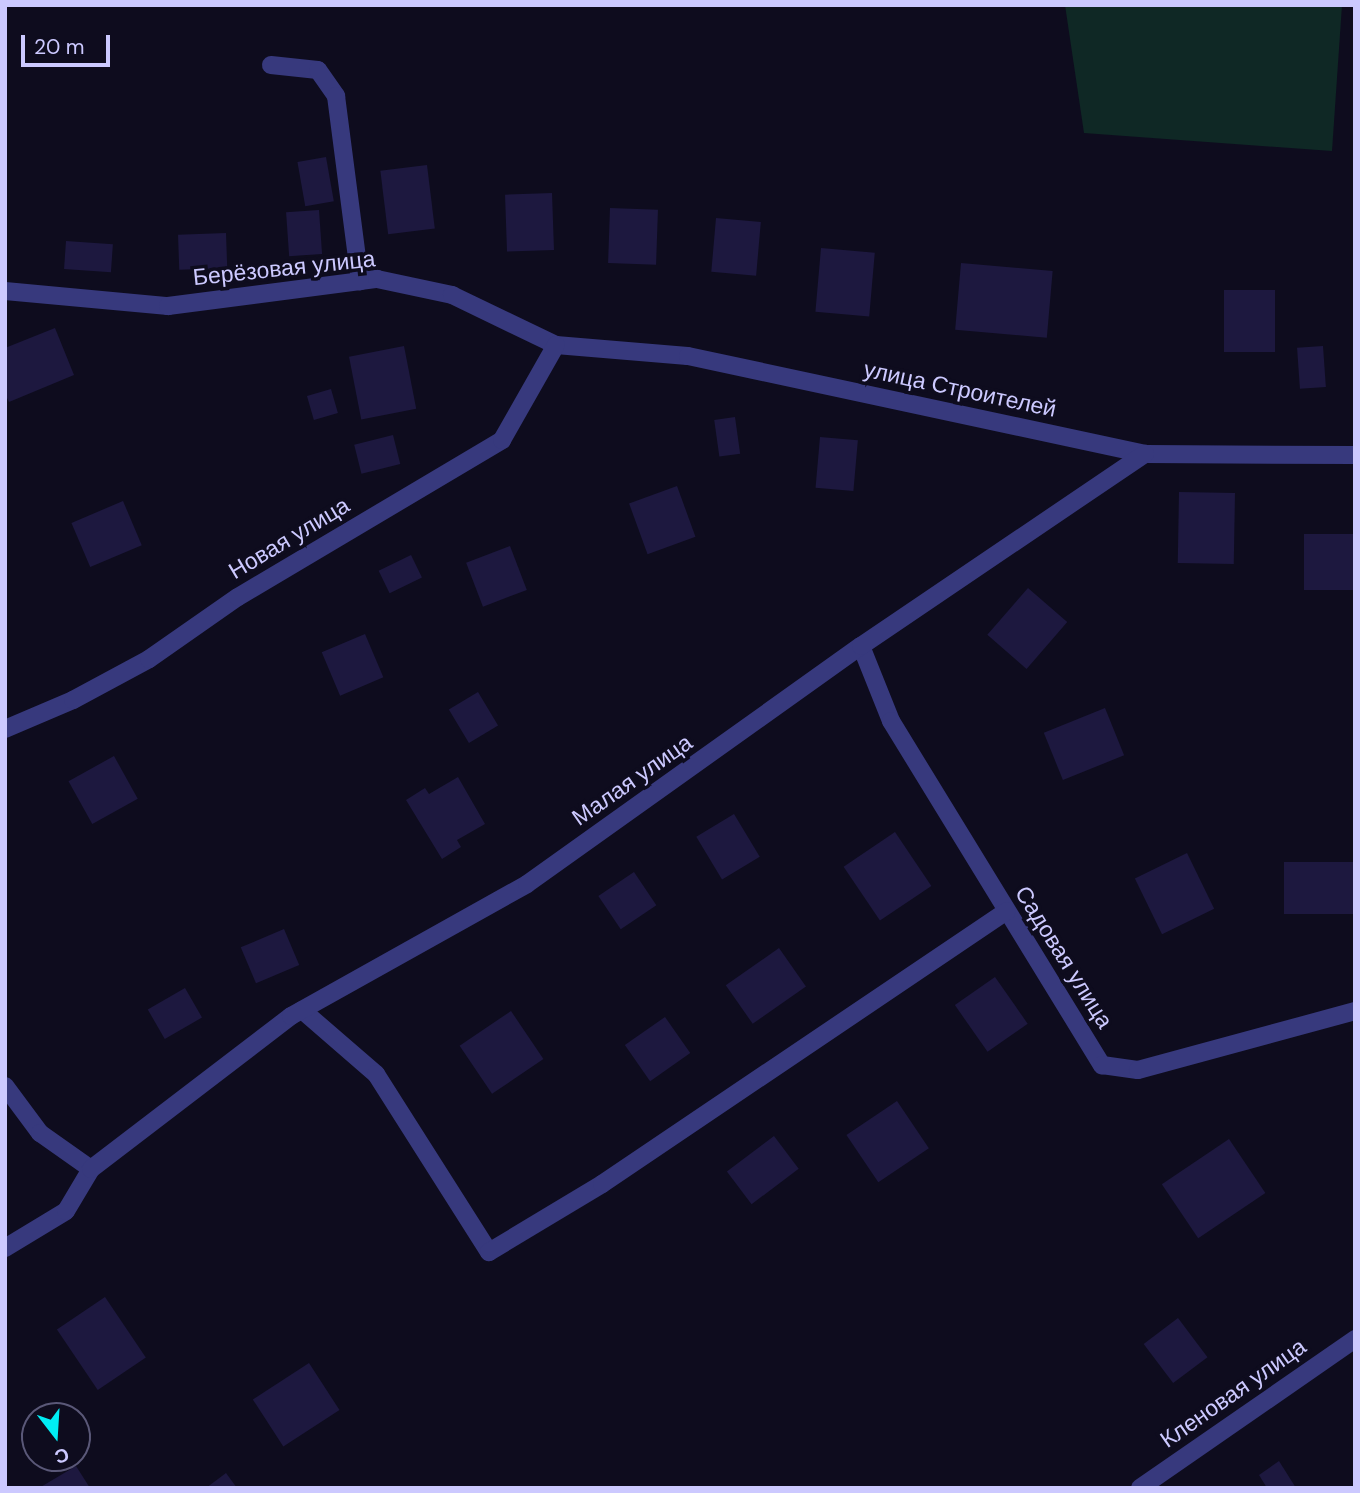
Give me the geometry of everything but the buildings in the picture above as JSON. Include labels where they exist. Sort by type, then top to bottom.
[{"type":"street","points":[[271,65],[318,70],[336,96],[360,281]]},
{"type":"street","name":"Берёзовая улица","points":[[5,291],[168,306],[377,279],[452,295],[556,345]]},
{"type":"street","name":"улица Строителей","points":[[556,345],[688,356],[1145,454],[1355,456]]},
{"type":"street","name":"Новая улица","points":[[5,729],[73,700],[149,659],[238,597],[502,440],[556,345]]},
{"type":"street","name":"Малая улица","points":[[91,1169],[302,1010],[527,884],[861,646],[1145,454]]},
{"type":"street","name":"Садовая улица","points":[[861,646],[891,721],[1102,1065],[1138,1070],[1355,1011]]},
{"type":"street","points":[[302,1010],[376,1074],[489,1252],[602,1184],[1007,911]]},
{"type":"street","points":[[5,1086],[40,1133],[91,1169],[66,1211],[5,1248]]},
{"type":"street","name":"Кленовая улица","points":[[1140,1488],[1355,1339]]},
{"type":"green space","points":[[1065,5],[1342,5],[1332,151],[1084,133]]}]
